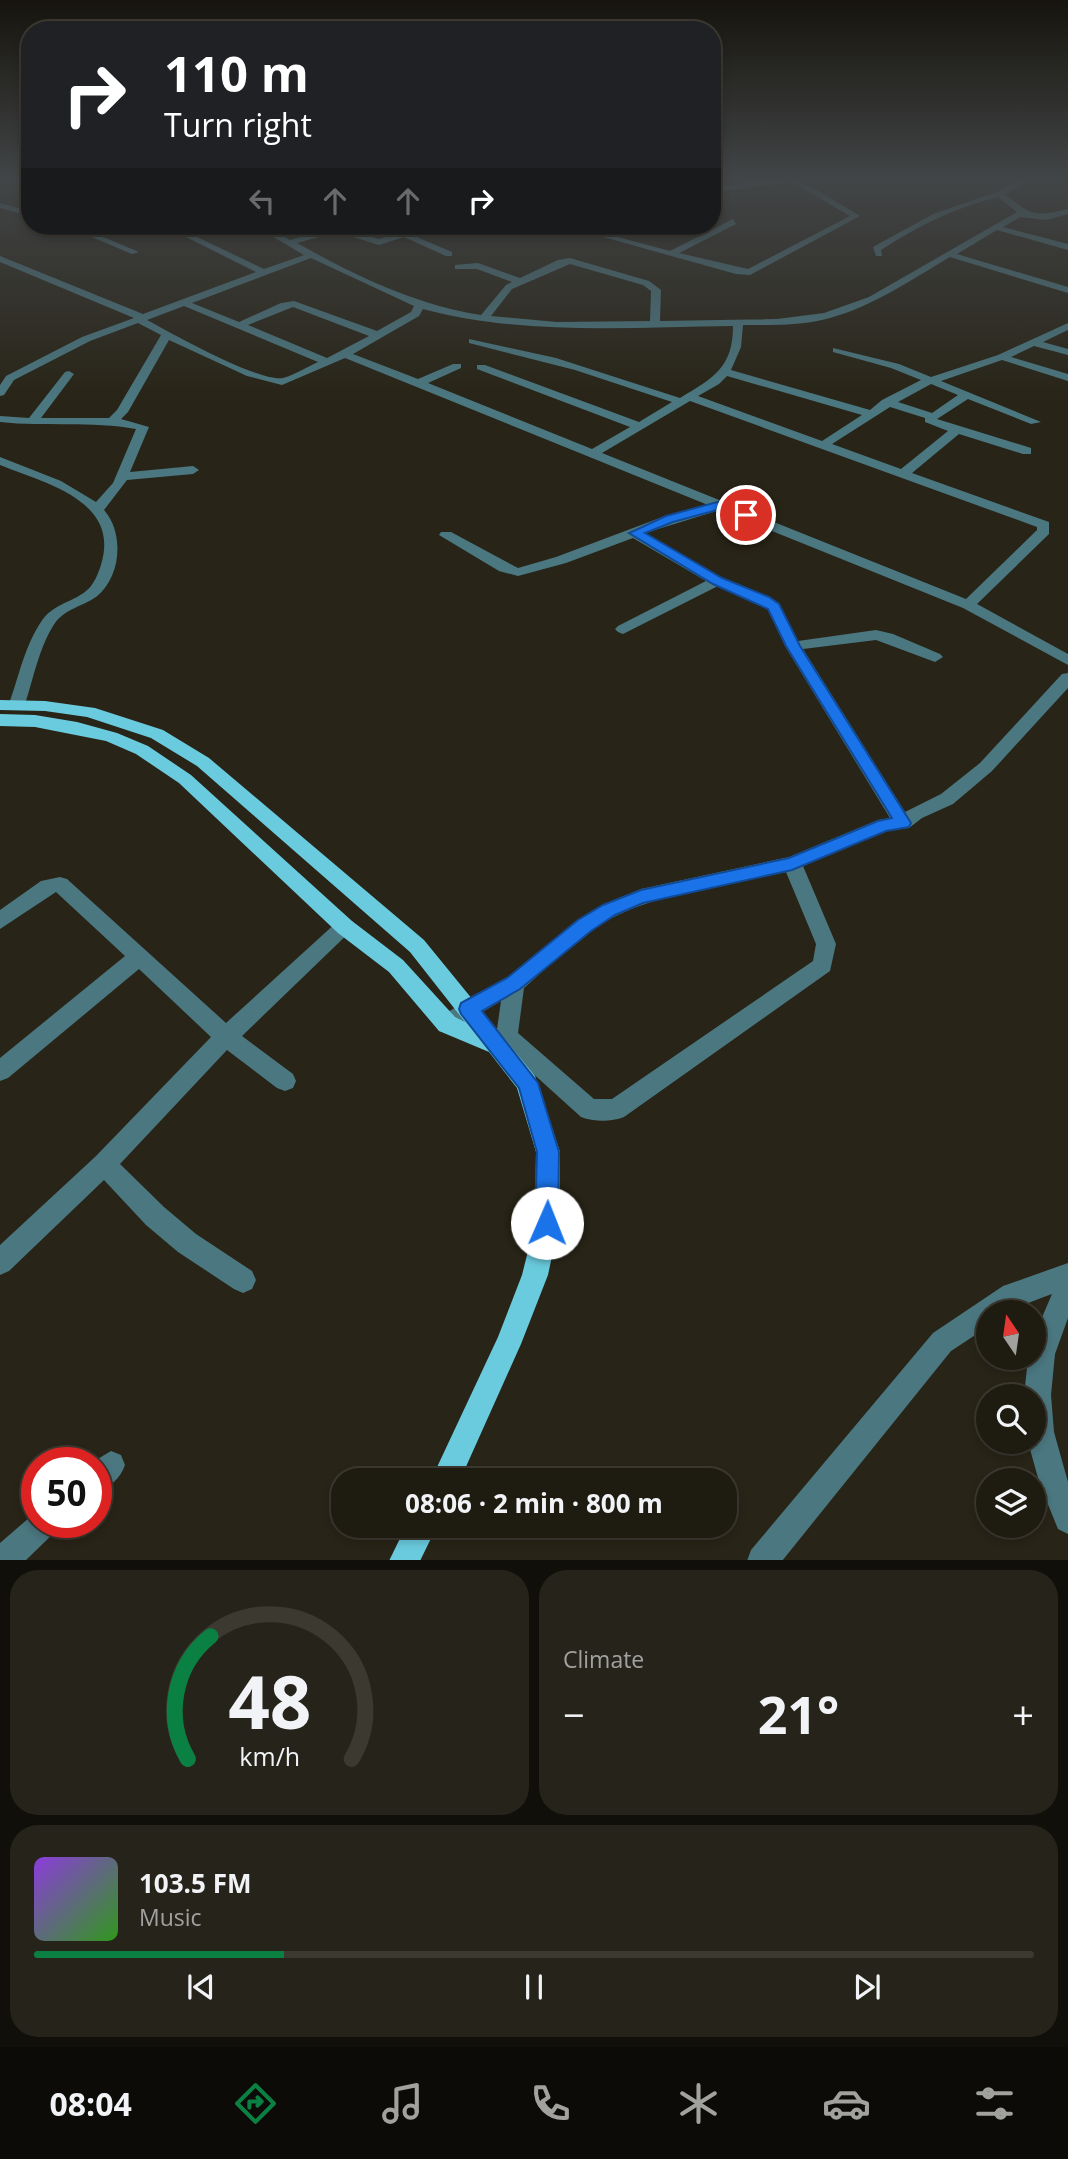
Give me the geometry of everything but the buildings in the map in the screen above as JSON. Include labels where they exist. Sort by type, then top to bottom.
[{"type":"main road","points":[[8,704],[89,712],[121,721],[158,734],[202,762],[417,946],[527,1083],[548,1152],[547,1223],[535,1275],[508,1344],[451,1468]]},
{"type":"main road","points":[[0,720],[35,721],[77,728],[111,737],[142,750],[185,779],[345,927],[396,966],[447,1024],[494,1044]]},
{"type":"main road","points":[[404,1560],[416,1538]]},
{"type":"street","points":[[221,252],[265,273]]},
{"type":"street","points":[[305,252],[420,305],[540,332],[655,324],[778,322],[826,316],[872,299],[953,252]]},
{"type":"street","points":[[445,252],[449,254]]},
{"type":"street","points":[[662,252],[739,272],[750,272],[788,252]]},
{"type":"street","points":[[670,254],[674,252]]},
{"type":"street","points":[[949,254],[1068,290]]},
{"type":"street","points":[[0,393],[10,378],[86,339],[311,255]]},
{"type":"street","points":[[0,259],[142,319],[166,335],[274,381],[290,380],[345,354],[415,314],[420,305]]},
{"type":"street","points":[[484,318],[501,294],[519,281],[570,261],[646,283],[656,289],[655,324]]},
{"type":"street","points":[[458,267],[478,266],[519,281]]},
{"type":"street","points":[[185,303],[327,362]]},
{"type":"street","points":[[238,326],[284,305],[293,304],[377,335]]},
{"type":"street","points":[[807,305],[826,316]]},
{"type":"street","points":[[592,454],[687,400],[726,372],[735,358],[738,322]]},
{"type":"street","points":[[823,445],[886,402],[917,385],[1002,357],[1068,326]]},
{"type":"street","points":[[527,352],[540,332]]},
{"type":"street","points":[[112,421],[122,412],[166,335]]},
{"type":"street","points":[[473,341],[527,352],[687,400],[904,473],[1044,525],[1044,531],[968,605]]},
{"type":"street","points":[[1032,342],[1068,352]]},
{"type":"street","points":[[837,350],[895,366],[1035,422]]},
{"type":"street","points":[[345,354],[968,605],[1068,660]]},
{"type":"street","points":[[1002,357],[1068,378]]},
{"type":"street","points":[[417,384],[457,366]]},
{"type":"street","points":[[481,367],[639,426]]},
{"type":"street","points":[[726,372],[870,414]]},
{"type":"street","points":[[32,422],[69,374]]},
{"type":"street","points":[[966,395],[929,420],[1027,451]]},
{"type":"street","points":[[886,402],[933,416]]},
{"type":"street","points":[[0,419],[32,422],[112,421],[143,427],[122,477],[98,508]]},
{"type":"street","points":[[904,473],[958,429]]},
{"type":"street","points":[[0,461],[83,497],[98,508],[110,525],[111,551],[104,573],[94,590],[54,615],[8,704]]},
{"type":"street","points":[[122,477],[192,470]]},
{"type":"street","points":[[446,535],[504,568],[518,572],[561,560],[670,519],[721,505]]},
{"type":"street","points":[[635,533],[717,581],[764,600],[774,607],[793,646],[903,823]]},
{"type":"street","points":[[622,629],[717,581]]},
{"type":"street","points":[[793,646],[876,635],[888,636],[934,657]]},
{"type":"street","points":[[447,1024],[468,1009],[514,984],[584,926],[609,910],[641,897],[792,863],[884,825],[903,823],[916,813],[947,799],[986,767],[1068,678]]},
{"type":"street","points":[[514,984],[507,1036],[589,1110],[616,1110],[823,965],[826,944],[792,863]]},
{"type":"street","points":[[0,921],[48,886],[60,884],[226,1037],[285,1081]]},
{"type":"street","points":[[0,1262],[104,1164],[226,1037],[345,927]]},
{"type":"street","points":[[0,1071],[140,957]]},
{"type":"street","points":[[104,1164],[155,1216],[187,1243],[243,1280]]},
{"type":"street","points":[[762,1560],[942,1342],[1012,1295],[1068,1276]]},
{"type":"street","points":[[1068,1289],[1052,1323],[1038,1376],[1042,1447],[1068,1519]]},
{"type":"street","points":[[2,1560],[27,1538]]},
{"type":"route","points":[[547,1223],[548,1152],[527,1083],[468,1009],[514,984],[584,926],[609,910],[641,897],[723,881],[792,863],[884,825],[903,823],[793,646],[774,607],[764,600],[717,581],[635,533],[670,519],[721,505],[746,515]]}]
